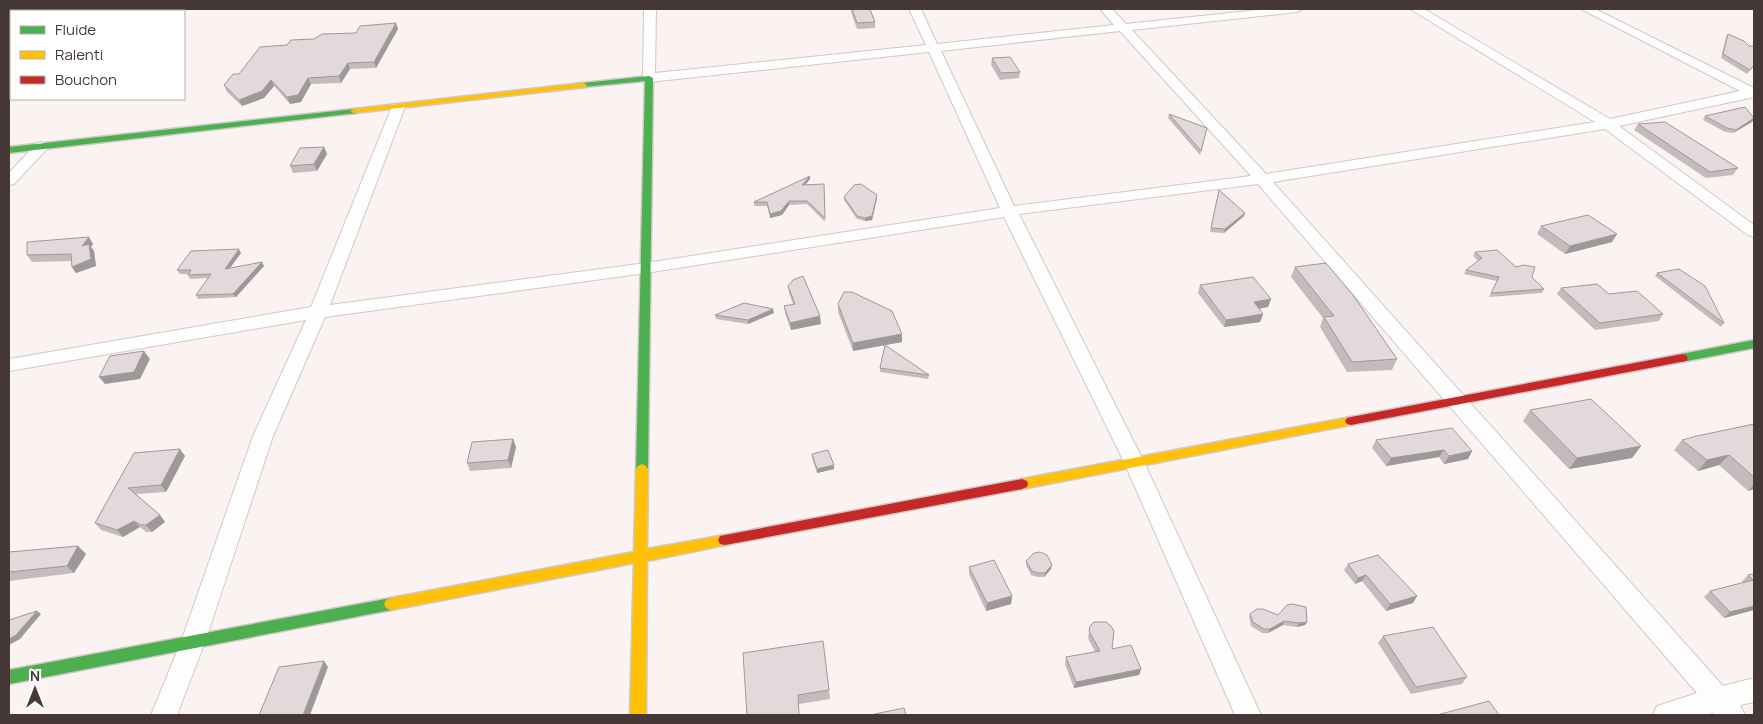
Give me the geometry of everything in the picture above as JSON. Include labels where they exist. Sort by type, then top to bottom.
[{"type":"street","points":[[638,715],[650,9]]},
{"type":"street","points":[[915,9],[935,48],[1009,210],[1134,462],[1248,715]]},
{"type":"street","points":[[1106,9],[1262,179],[1454,401],[1725,707]]},
{"type":"street","points":[[9,150],[649,78],[1123,28],[1262,11],[1297,9]]},
{"type":"street","points":[[1416,9],[1608,124],[1754,232]]},
{"type":"street","points":[[1587,9],[1754,92]]},
{"type":"street","points":[[9,365],[318,312],[646,268],[1009,210],[1262,179],[1608,124],[1754,92]]},
{"type":"street","points":[[164,715],[193,642],[264,436],[318,312],[398,107]]},
{"type":"street","points":[[9,181],[42,146]]},
{"type":"street","points":[[9,676],[1754,344]]},
{"type":"street","points":[[1666,715],[1725,707],[1754,690]]},
{"type":"building","points":[[852,9],[870,9],[875,22],[857,23]]},
{"type":"building","points":[[396,23],[374,62],[348,63],[339,76],[308,78],[298,95],[287,97],[271,80],[262,91],[239,100],[224,85],[233,74],[239,74],[260,47],[287,45],[291,40],[314,39],[322,34],[356,33],[360,26]]},
{"type":"building","points":[[1728,34],[1744,41],[1749,46],[1754,46],[1754,65],[1750,70],[1723,54]]},
{"type":"building","points":[[1010,57],[1020,72],[1001,73],[992,58]]},
{"type":"building","points":[[1745,107],[1754,118],[1736,130],[1727,128],[1705,116]]},
{"type":"building","points":[[1169,114],[1207,128],[1201,151]]},
{"type":"building","points":[[1665,122],[1738,168],[1710,172],[1638,124]]},
{"type":"building","points":[[324,147],[314,164],[290,166],[300,148]]},
{"type":"building","points":[[810,176],[802,185],[824,184],[825,218],[807,201],[789,201],[781,211],[770,214],[767,202],[754,202]]},
{"type":"building","points":[[861,184],[877,195],[872,216],[865,218],[857,216],[844,197],[854,185]]},
{"type":"building","points":[[1219,190],[1245,213],[1225,229],[1211,228]]},
{"type":"building","points":[[1588,215],[1617,234],[1570,246],[1541,226]]},
{"type":"building","points":[[89,237],[82,246],[89,244],[91,259],[72,267],[71,254],[27,255],[27,242]]},
{"type":"building","points":[[239,249],[225,269],[262,262],[233,294],[196,295],[211,274],[188,275],[191,270],[177,270],[191,251]]},
{"type":"building","points":[[1497,250],[1516,267],[1524,265],[1535,267],[1532,277],[1544,289],[1491,293],[1499,277],[1466,270],[1482,258],[1475,252]]},
{"type":"building","points":[[1326,263],[1353,295],[1397,359],[1352,362],[1324,317],[1334,316],[1295,267]]},
{"type":"building","points":[[1679,269],[1705,286],[1724,323],[1657,273]]},
{"type":"building","points":[[803,276],[820,316],[790,323],[784,306],[795,304],[788,286],[793,280]]},
{"type":"building","points":[[1253,277],[1271,299],[1254,302],[1263,314],[1226,320],[1200,285]]},
{"type":"building","points":[[1597,284],[1609,294],[1637,291],[1663,314],[1600,323],[1561,288]]},
{"type":"building","points":[[844,292],[852,292],[892,311],[902,334],[853,343],[838,304]]},
{"type":"building","points":[[744,303],[773,309],[748,320],[715,315]]},
{"type":"building","points":[[885,345],[929,375],[880,368]]},
{"type":"building","points":[[144,351],[134,372],[99,377],[110,356]]},
{"type":"building","points":[[1591,399],[1641,446],[1577,458],[1530,410]]},
{"type":"building","points":[[1754,424],[1754,477],[1729,455],[1707,460],[1682,440],[1697,436]]},
{"type":"building","points":[[1452,428],[1472,451],[1449,456],[1444,450],[1391,458],[1376,440]]},
{"type":"building","points":[[513,439],[508,460],[467,463],[472,442]]},
{"type":"building","points":[[180,449],[161,485],[128,488],[160,515],[146,525],[141,525],[134,521],[117,530],[95,523],[134,453]]},
{"type":"building","points":[[828,450],[834,465],[817,469],[812,454]]},
{"type":"building","points":[[78,546],[67,566],[9,572],[9,552]]},
{"type":"building","points":[[1040,552],[1047,555],[1052,565],[1045,573],[1032,571],[1026,561],[1034,553]]},
{"type":"building","points":[[1378,555],[1417,596],[1390,604],[1366,575],[1358,578],[1348,564]]},
{"type":"building","points":[[994,560],[1012,596],[987,603],[969,567]]},
{"type":"building","points":[[1754,574],[1754,606],[1730,612],[1710,591],[1753,580],[1748,575]]},
{"type":"building","points":[[1292,604],[1306,607],[1307,622],[1284,621],[1270,629],[1264,629],[1253,622],[1250,614],[1257,609],[1263,609],[1278,615],[1287,605]]},
{"type":"building","points":[[37,611],[16,635],[9,639],[9,620]]},
{"type":"building","points":[[1094,622],[1106,622],[1111,626],[1114,631],[1112,649],[1131,645],[1141,669],[1076,682],[1066,657],[1100,651],[1089,631],[1090,626]]},
{"type":"building","points":[[1433,627],[1467,677],[1416,687],[1383,636]]},
{"type":"building","points":[[823,641],[829,690],[798,695],[799,715],[747,715],[743,653]]},
{"type":"building","points":[[324,661],[303,715],[259,715],[279,667]]},
{"type":"building","points":[[1489,701],[1499,715],[1437,715]]},
{"type":"building","points":[[904,708],[906,715],[870,715]]},
{"type":"traffic: fast","points":[[583,85],[649,78],[642,469]]},
{"type":"traffic: fast","points":[[9,150],[354,111]]},
{"type":"traffic: fast","points":[[1682,358],[1754,344]]},
{"type":"traffic: fast","points":[[9,677],[391,604]]},
{"type":"traffic: slow","points":[[354,111],[583,85]]},
{"type":"traffic: slow","points":[[1022,484],[1351,421]]},
{"type":"traffic: slow","points":[[638,715],[642,469]]},
{"type":"traffic: slow","points":[[391,604],[725,540]]},
{"type":"traffic: jam","points":[[1351,421],[1682,358]]},
{"type":"traffic: jam","points":[[725,540],[1022,484]]}]
